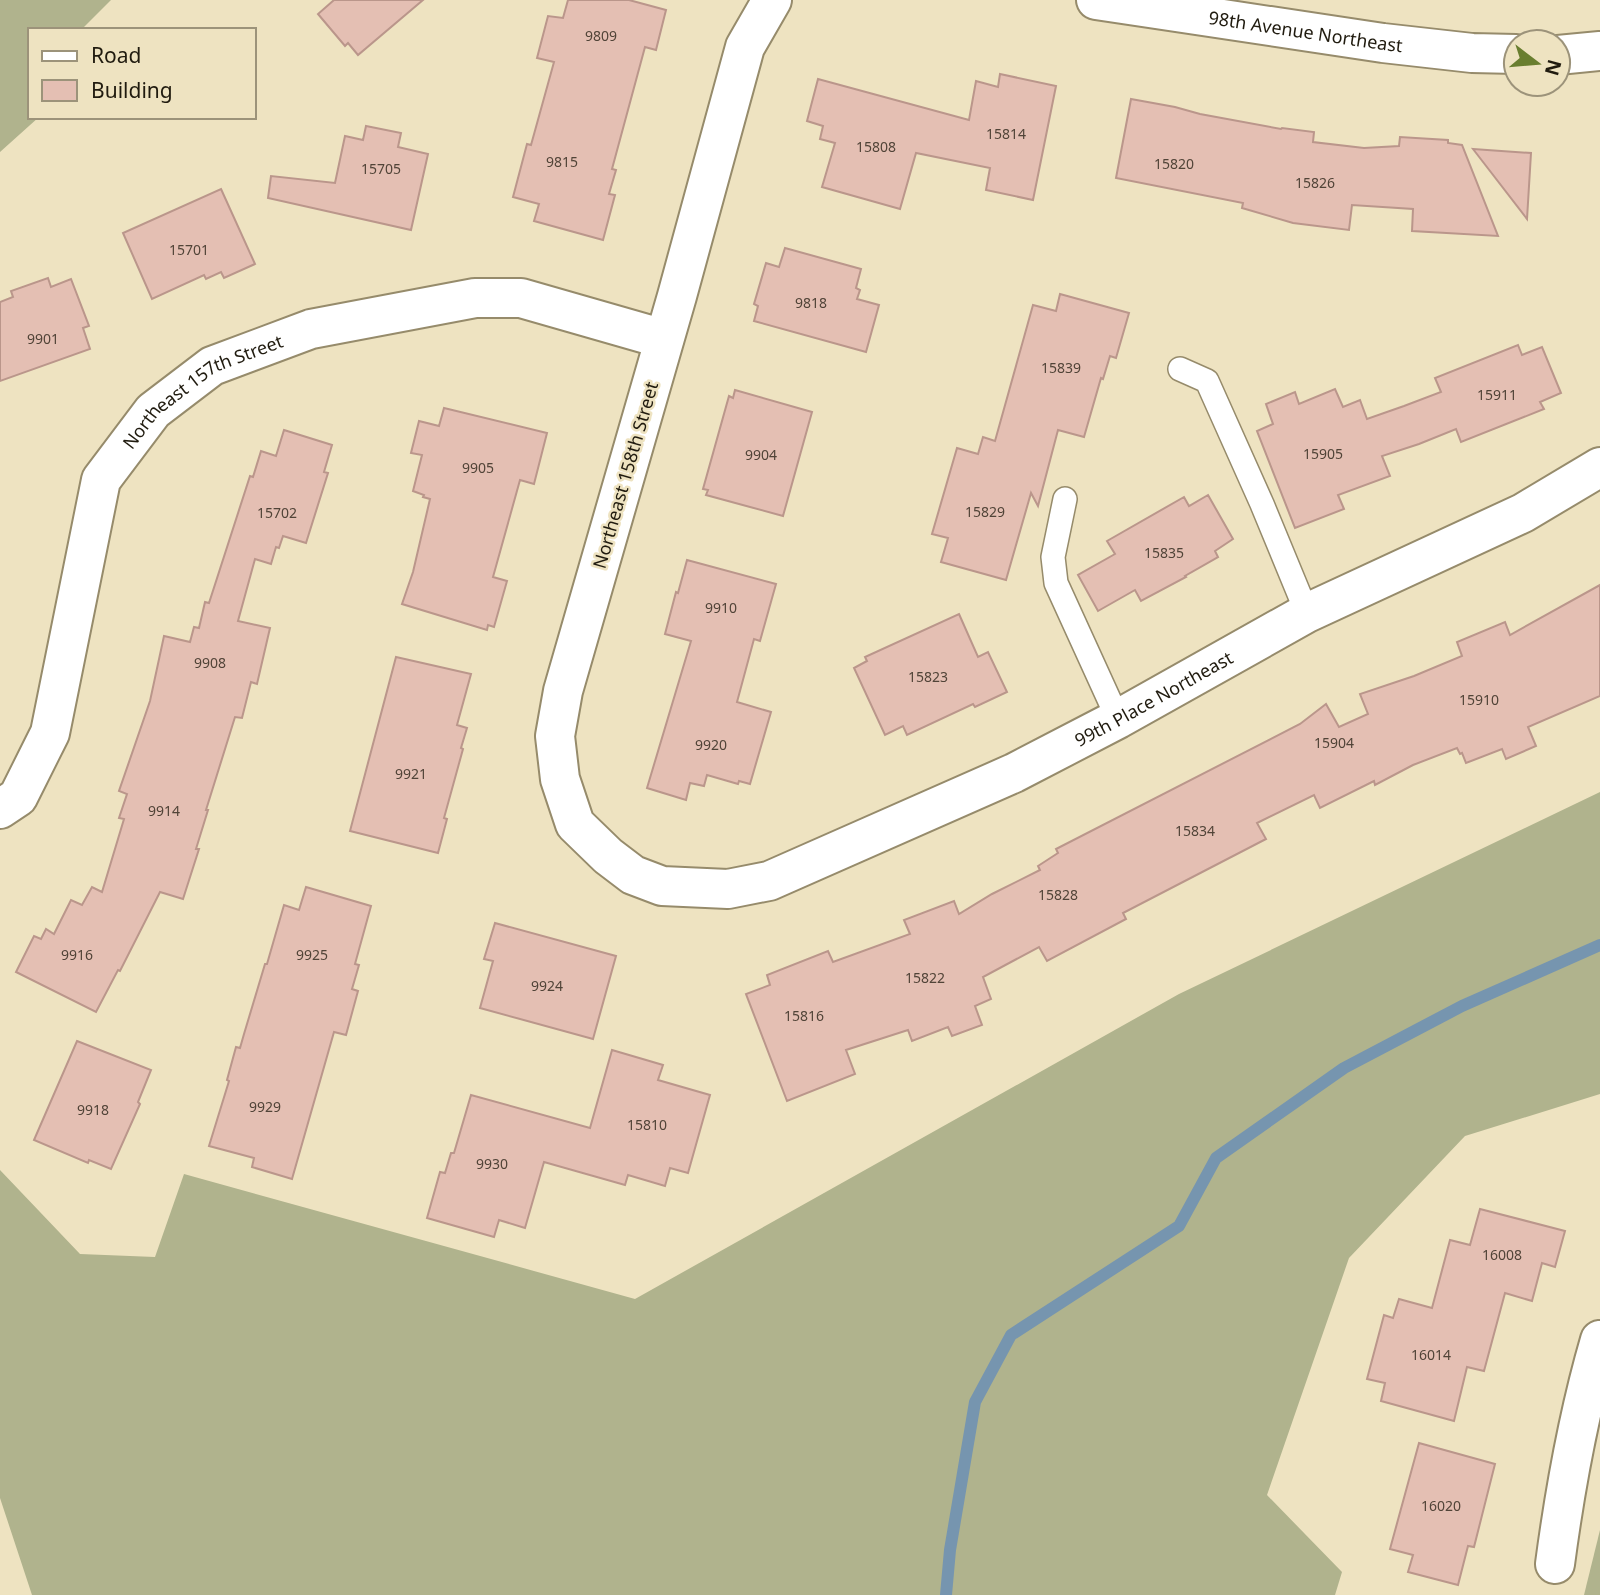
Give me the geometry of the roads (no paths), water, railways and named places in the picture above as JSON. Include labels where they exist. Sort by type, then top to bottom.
[{"type":"street","name":"Northeast 158th Street","points":[[691,888],[662,886],[633,875],[608,856],[575,824],[560,779],[555,736],[563,691],[745,47],[772,0]]},
{"type":"street","name":"98th Avenue Northeast","points":[[1096,0],[1382,43],[1502,54]]},
{"type":"street","points":[[1572,54],[1600,51]]},
{"type":"street","name":"Northeast 157th Street","points":[[0,809],[18,797],[50,733],[101,480],[153,411],[212,366],[311,330],[475,298],[522,298],[664,339]]},
{"type":"street","name":"99th Place Northeast","points":[[691,888],[728,889],[769,881],[1014,773],[1118,719],[1307,613],[1523,513],[1600,467]]},
{"type":"street","points":[[1555,1564],[1565,1496],[1590,1374],[1600,1340]]},
{"type":"lane","points":[[1180,369],[1207,382],[1307,613]]},
{"type":"lane","points":[[1065,499],[1053,557],[1056,583],[1118,719]]},
{"type":"waterway","points":[[946,1595],[950,1550],[975,1402],[1011,1335],[1179,1226],[1216,1158],[1344,1068],[1462,1006],[1600,945]]}]
